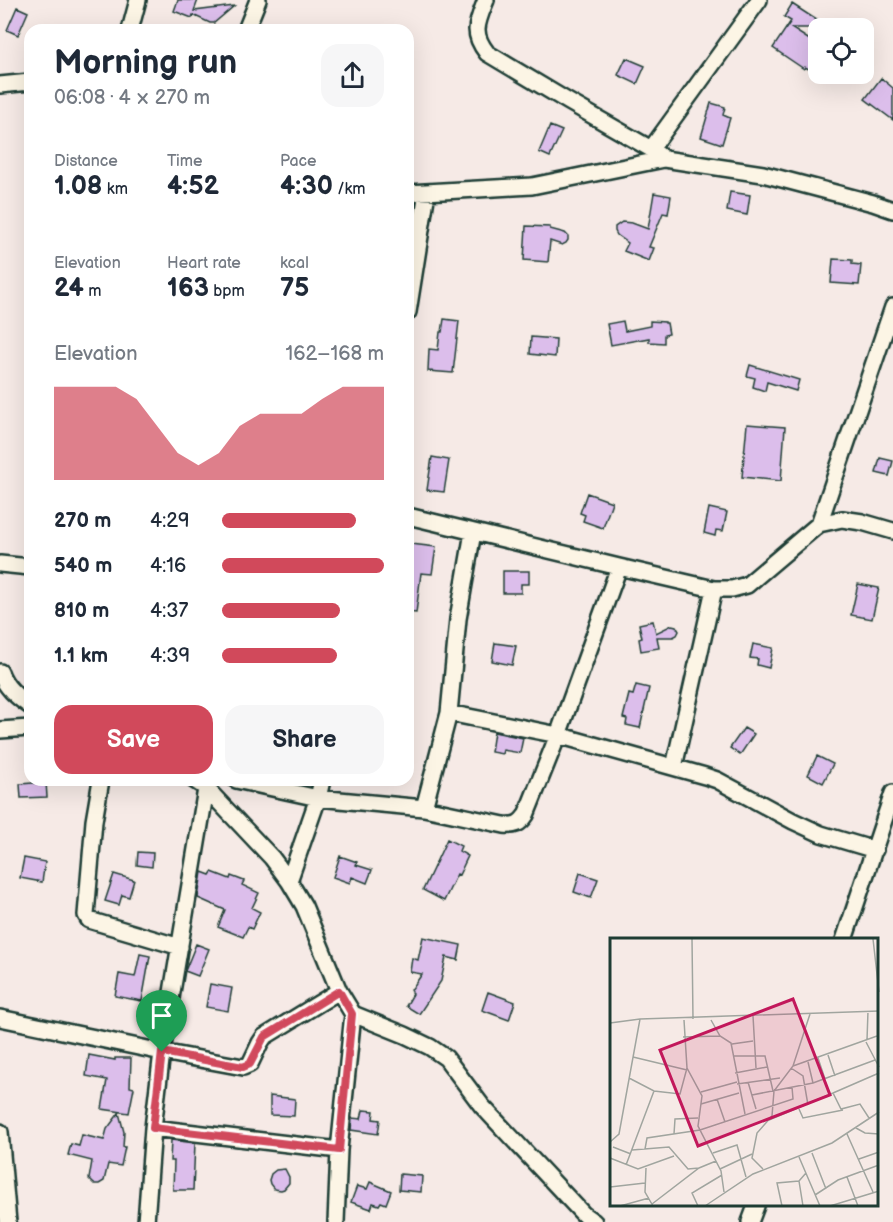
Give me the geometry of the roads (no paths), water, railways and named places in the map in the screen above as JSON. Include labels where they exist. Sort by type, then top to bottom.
[{"type":"street","points":[[132,24],[138,0]]},
{"type":"street","points":[[248,24],[258,0]]},
{"type":"street","points":[[486,0],[477,22],[476,33],[487,53],[664,159]]},
{"type":"street","points":[[651,150],[759,0]]},
{"type":"street","points":[[0,85],[24,83]]},
{"type":"street","points":[[414,193],[532,186],[664,159],[763,174],[893,210]]},
{"type":"street","points":[[414,274],[427,192]]},
{"type":"street","points":[[819,524],[893,307]]},
{"type":"street","points":[[414,517],[714,589],[732,589],[747,585],[819,524],[842,519],[893,531]]},
{"type":"street","points":[[423,808],[449,713],[458,619],[473,532]]},
{"type":"street","points":[[0,564],[24,566]]},
{"type":"street","points":[[263,786],[318,798],[423,808],[504,825],[513,826],[522,822],[558,735],[619,567]]},
{"type":"street","points":[[674,767],[714,589]]},
{"type":"street","points":[[0,672],[14,694],[24,702]]},
{"type":"street","points":[[449,713],[558,735],[717,780],[821,834],[875,850]]},
{"type":"street","points":[[0,730],[24,728]]},
{"type":"street","points":[[100,786],[94,821],[87,918],[180,947]]},
{"type":"street","points":[[146,1222],[153,1128],[162,1052],[180,947],[203,786]]},
{"type":"street","points":[[206,786],[272,858],[289,881],[304,906],[339,991],[352,1014],[339,1150],[336,1222]]},
{"type":"street","points":[[289,881],[321,786]]},
{"type":"street","points":[[845,938],[893,793]]},
{"type":"street","points":[[0,1018],[243,1067],[250,1064],[264,1037],[339,991]]},
{"type":"street","points":[[352,1014],[405,1035],[446,1058],[482,1106],[584,1215],[594,1222]]},
{"type":"street","points":[[153,1128],[339,1150]]},
{"type":"street","points":[[0,1132],[8,1222]]},
{"type":"street","points":[[750,1222],[756,1207]]}]
